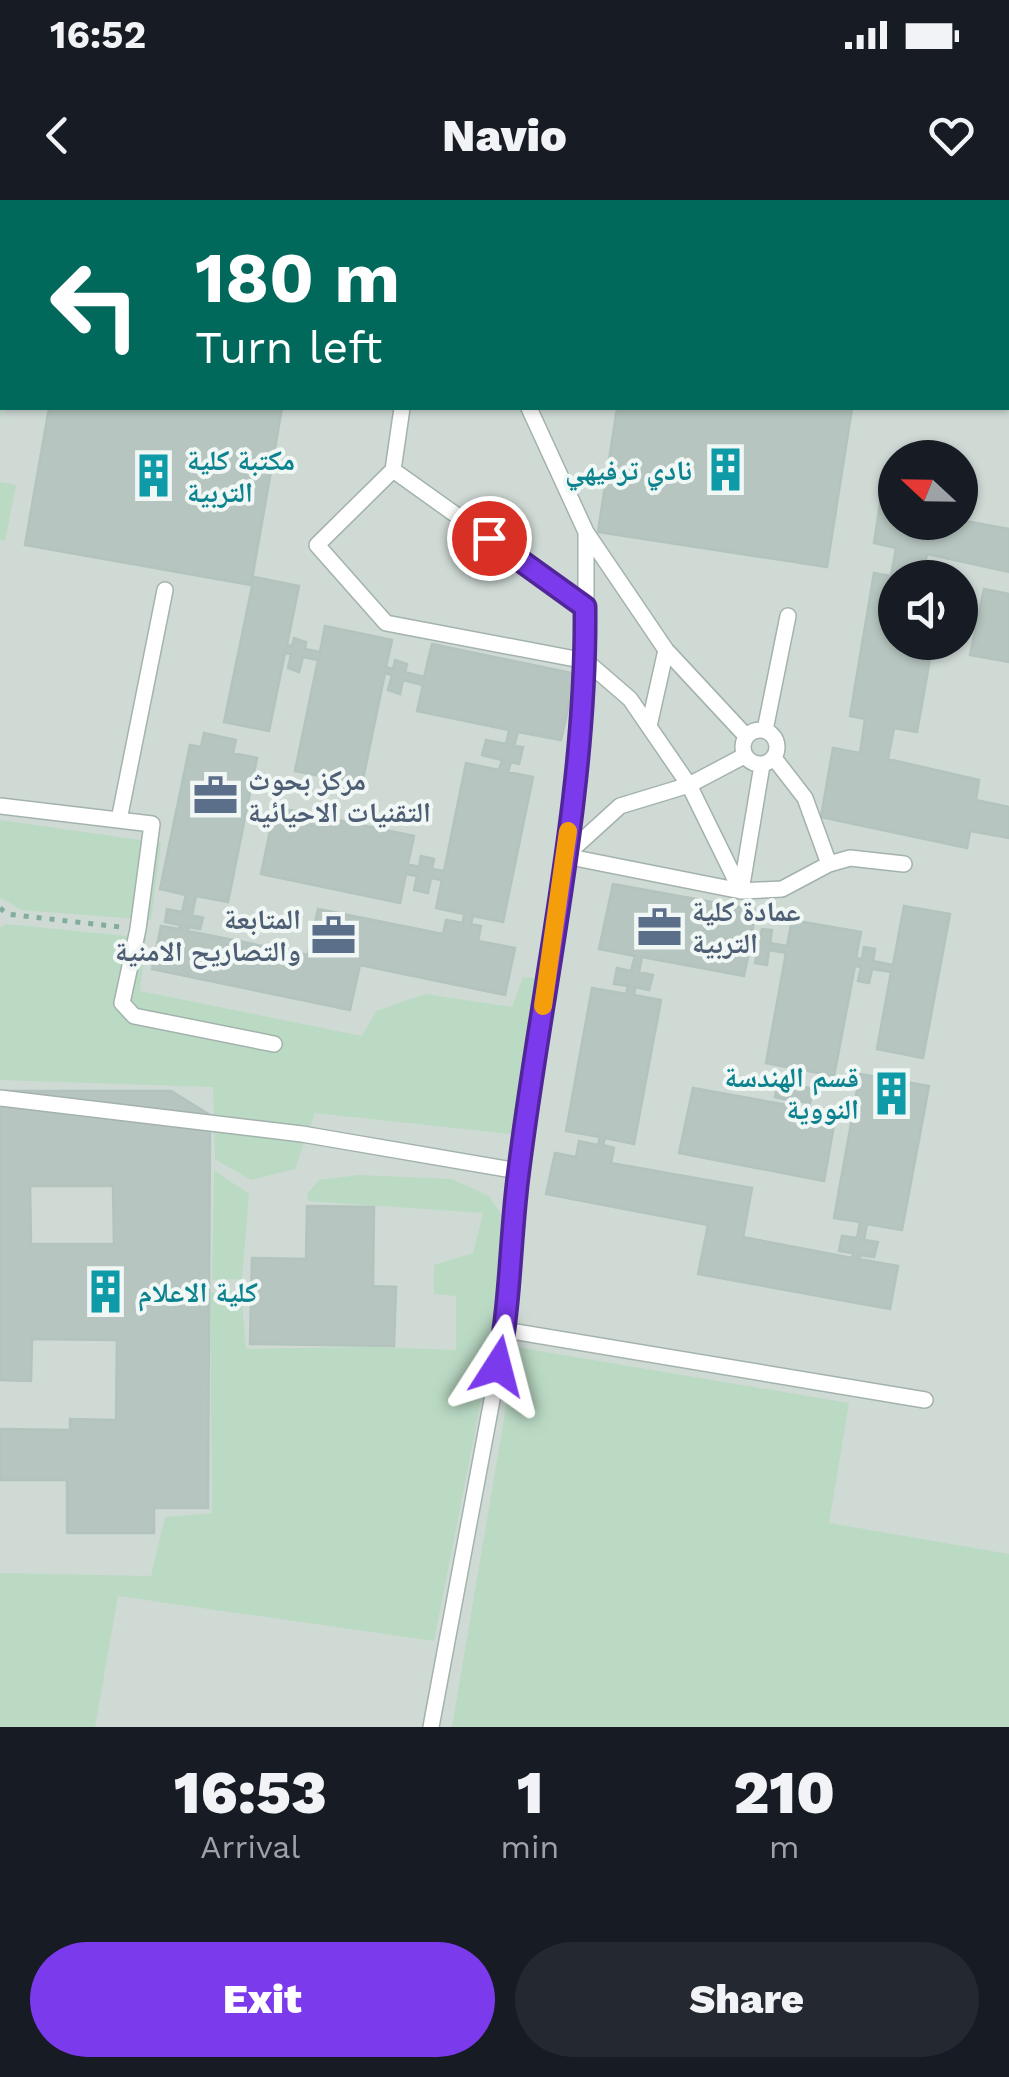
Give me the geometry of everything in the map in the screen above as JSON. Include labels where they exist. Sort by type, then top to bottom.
[{"type":"lane","points":[[402,410],[393,470],[317,545],[386,623],[586,661],[630,699],[689,784],[740,891]]},
{"type":"lane","points":[[531,410],[586,532],[666,650],[746,736]]},
{"type":"lane","points":[[393,470],[585,607]]},
{"type":"lane","points":[[431,1727],[506,1330],[518,1171],[565,856],[586,661],[586,532]]},
{"type":"lane","points":[[118,820],[165,590]]},
{"type":"lane","points":[[765,730],[788,616]]},
{"type":"lane","points":[[649,726],[666,650]]},
{"type":"lane","points":[[740,891],[768,762],[778,748],[774,737],[765,730],[754,730],[742,746],[744,756],[752,764],[768,762]]},
{"type":"lane","points":[[565,856],[620,806],[689,784],[744,756]]},
{"type":"lane","points":[[768,762],[805,798],[829,864]]},
{"type":"lane","points":[[0,806],[152,824],[138,929],[122,1003],[134,1016],[274,1044]]},
{"type":"lane","points":[[565,856],[740,891],[782,889],[829,864],[850,858],[904,864]]},
{"type":"lane","points":[[0,1098],[302,1134],[518,1171]]},
{"type":"lane","points":[[506,1330],[925,1400]]},
{"type":"path","points":[[0,908],[3,917],[138,929]]},
{"type":"shaded area","points":[[0,410],[1009,410],[1009,1727],[0,1727]]},
{"type":"green space","points":[[0,482],[16,485],[5,541],[0,540]]},
{"type":"green space","points":[[0,820],[161,843],[151,920],[21,910],[0,897]]},
{"type":"green space","points":[[6,924],[146,938],[140,991],[362,1036],[376,1011],[425,994],[512,1007],[523,977],[543,978],[520,1135],[315,1113],[295,1169],[251,1180],[215,1159],[213,1087],[0,1080],[0,928]]},
{"type":"green space","points":[[214,1170],[249,1194],[242,1279],[212,1280]]},
{"type":"green space","points":[[359,1175],[452,1179],[489,1196],[514,1234],[434,1641],[118,1596],[95,1727],[0,1727],[0,1573],[151,1576],[165,1517],[212,1513],[210,1292],[241,1292],[246,1349],[456,1350],[456,1296],[434,1294],[434,1265],[473,1253],[483,1213],[308,1201],[307,1194],[319,1180]]},
{"type":"green space","points":[[516,1347],[849,1403],[829,1523],[1009,1554],[1009,1727],[452,1727]]},
{"type":"building","name":"مكتبة كلية التربية","points":[[49,410],[282,410],[251,585],[25,545]]},
{"type":"building","name":"نادي ترفيهي","points":[[617,410],[852,410],[827,567],[598,532]]},
{"type":"building","points":[[878,517],[878,540],[978,540],[978,523],[1009,529],[1009,572],[978,565],[978,560],[927,554],[926,560],[894,560],[896,548],[874,543]]},
{"type":"building","points":[[874,573],[878,574],[878,660],[930,660],[917,732],[894,728],[888,759],[979,780],[976,800],[1009,807],[1009,838],[970,831],[967,848],[821,817],[833,748],[860,753],[865,719],[850,716]]},
{"type":"building","name":"مركز بحوث التقنيات الاحيائية","points":[[254,577],[299,586],[287,645],[292,646],[294,638],[306,642],[305,649],[320,652],[325,626],[392,640],[386,667],[393,669],[395,660],[407,664],[405,672],[424,677],[432,644],[576,674],[561,740],[518,732],[514,746],[523,747],[519,764],[511,762],[508,772],[533,777],[503,922],[473,916],[471,924],[481,926],[478,941],[515,948],[505,995],[360,965],[350,1010],[152,969],[161,926],[179,929],[180,925],[165,922],[167,909],[182,912],[186,895],[160,889],[190,745],[201,747],[204,733],[236,740],[233,753],[257,758],[228,902],[196,896],[192,915],[203,918],[200,929],[189,927],[188,931],[308,955],[318,909],[443,934],[446,920],[463,923],[464,914],[436,908],[442,880],[431,878],[428,893],[414,890],[417,876],[406,874],[400,903],[261,874],[275,807],[414,836],[408,864],[419,867],[421,856],[434,859],[432,869],[444,871],[466,763],[499,770],[502,760],[482,755],[486,740],[506,744],[509,730],[417,711],[423,685],[403,680],[400,694],[388,690],[392,675],[385,673],[362,784],[295,771],[318,660],[303,657],[299,672],[288,668],[291,654],[285,653],[269,731],[224,722]]},
{"type":"building","points":[[984,589],[1009,594],[1009,662],[978,656],[978,617]]},
{"type":"building","name":"قسم الهندسة النووية","points":[[613,884],[756,910],[751,939],[759,941],[762,929],[772,930],[770,943],[787,946],[792,920],[861,932],[856,958],[862,959],[864,947],[875,949],[873,961],[893,965],[904,906],[950,914],[923,1058],[877,1049],[891,972],[872,969],[869,983],[858,981],[861,967],[855,966],[834,1076],[803,1070],[800,1086],[814,1089],[810,1103],[796,1101],[795,1107],[836,1114],[824,1181],[679,1153],[693,1088],[787,1105],[788,1100],[775,1097],[778,1082],[792,1084],[796,1069],[766,1063],[786,953],[769,950],[767,965],[755,963],[758,948],[750,947],[744,976],[642,957],[639,972],[653,975],[649,990],[635,987],[634,995],[661,1000],[634,1144],[605,1138],[603,1145],[614,1148],[611,1163],[752,1188],[743,1237],[852,1258],[853,1253],[839,1251],[842,1236],[857,1238],[860,1222],[834,1218],[860,1074],[929,1086],[902,1230],[867,1224],[864,1240],[878,1242],[874,1257],[861,1255],[859,1259],[898,1266],[890,1309],[698,1274],[708,1225],[546,1194],[555,1153],[576,1157],[579,1141],[598,1145],[600,1137],[566,1131],[592,988],[626,994],[628,986],[614,984],[617,968],[631,971],[635,956],[599,949]]},
{"type":"building","name":"كلية الاعلام","points":[[0,1091],[171,1091],[210,1115],[208,1508],[154,1508],[154,1533],[67,1533],[67,1480],[0,1480],[0,1429],[70,1430],[70,1419],[116,1420],[117,1340],[32,1339],[31,1381],[0,1380]],"holes":[[[30,1186],[113,1186],[114,1244],[31,1244]]]},
{"type":"building","points":[[307,1206],[374,1207],[373,1286],[396,1287],[394,1346],[250,1344],[252,1258],[306,1259]]},
{"type":"slow traffic","points":[[543,1006],[568,831]]},
{"type":"place","name":"نادي ترفيهي","points":[[725,470]]},
{"type":"place","name":"مكتبة كلية التربية","points":[[154,476]]},
{"type":"place","name":"مركز بحوث التقنيات الاحيائية","points":[[215,796]]},
{"type":"place","name":"عمادة كلية التربية","points":[[659,927]]},
{"type":"place","name":"المتابعة والتصاريح الامنية","points":[[334,935]]},
{"type":"place","name":"قسم الهندسة النووية","points":[[892,1093]]},
{"type":"place","name":"كلية الاعلام","points":[[105,1292]]},
{"type":"route","points":[[489,538],[585,607],[586,661],[565,856],[518,1171],[506,1330],[498,1366]]}]
